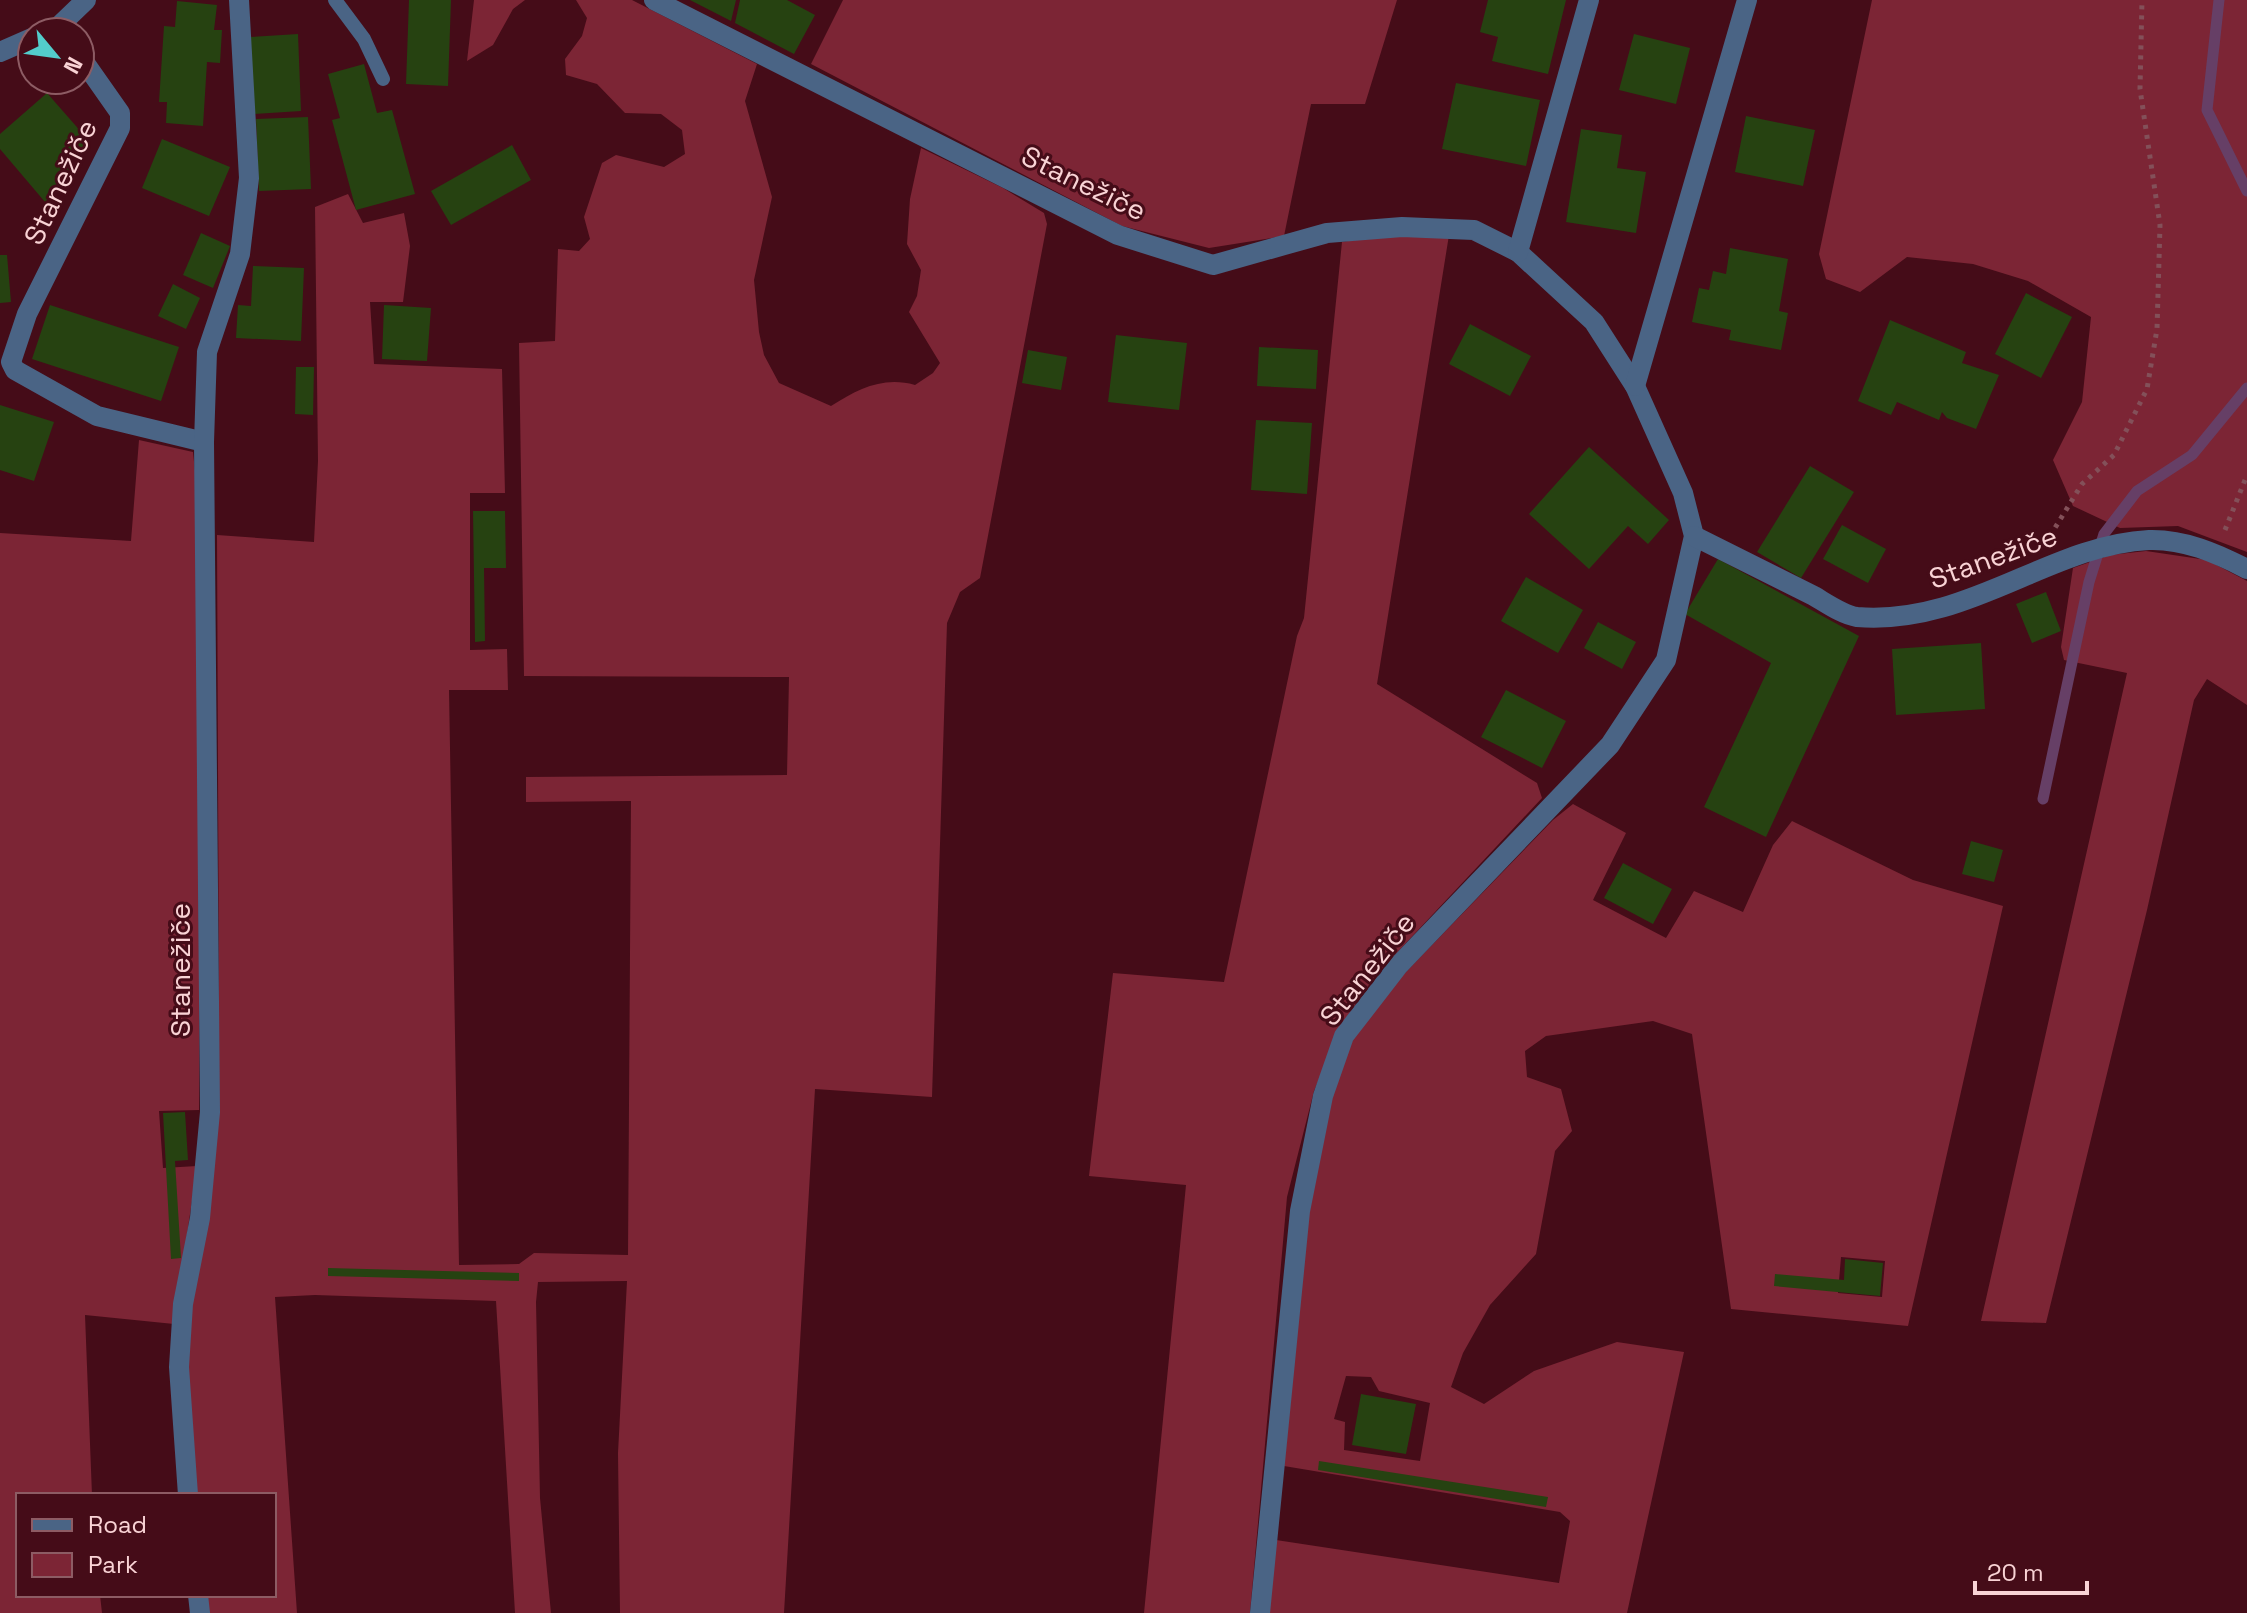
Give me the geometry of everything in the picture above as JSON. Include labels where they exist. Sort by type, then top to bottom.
[{"type":"street","points":[[70,16],[86,0]]},
{"type":"street","name":"Stanežiče","points":[[188,1493],[179,1367],[183,1304],[200,1218],[210,1112],[204,442],[207,352],[240,254],[249,178],[239,0]]},
{"type":"street","name":"Stanežiče","points":[[654,0],[1118,235],[1213,265],[1327,233],[1402,227],[1474,230],[1518,252],[1594,322],[1635,386],[1683,493],[1694,536],[1666,660],[1610,745],[1399,965],[1344,1036],[1323,1096],[1300,1211],[1260,1613]]},
{"type":"street","points":[[1518,252],[1589,0]]},
{"type":"street","points":[[1635,386],[1747,0]]},
{"type":"street","name":"Stanežiče","points":[[96,79],[120,113],[120,128],[27,314],[11,362],[15,370],[97,416],[204,442]]},
{"type":"street","name":"Stanežiče","points":[[1694,536],[1854,617],[1904,615],[1976,599],[2089,552],[2114,546],[2150,540],[2182,543],[2216,553]]},
{"type":"street","points":[[2216,553],[2247,569]]},
{"type":"lane","points":[[335,0],[364,39],[383,79]]},
{"type":"path","points":[[2035,574],[2051,531],[2082,484],[2114,455],[2147,389],[2157,329],[2160,225],[2140,89],[2142,0]]},
{"type":"path","points":[[2216,553],[2247,475]]},
{"type":"green space","points":[[474,0],[525,0],[513,9],[493,45],[467,61]]},
{"type":"green space","points":[[576,0],[632,0],[757,64],[745,101],[772,197],[754,280],[759,332],[764,355],[779,383],[831,406],[851,394],[881,383],[915,385],[933,373],[940,363],[909,312],[917,296],[921,270],[907,244],[910,199],[921,148],[1003,188],[1044,213],[1047,224],[980,578],[960,592],[947,623],[932,1097],[815,1089],[784,1613],[620,1613],[618,1453],[627,1281],[538,1282],[540,1498],[551,1613],[515,1613],[496,1301],[315,1295],[275,1297],[297,1613],[206,1613],[203,1597],[276,1597],[276,1493],[194,1493],[187,1365],[219,1005],[217,535],[314,542],[318,461],[315,207],[348,194],[363,223],[404,213],[410,246],[403,302],[370,302],[374,364],[502,369],[505,493],[470,493],[470,650],[507,649],[508,690],[449,690],[459,1265],[519,1264],[534,1253],[628,1255],[631,801],[526,802],[526,777],[787,775],[789,677],[524,676],[519,343],[555,341],[558,249],[579,251],[590,239],[584,217],[602,163],[616,155],[664,167],[685,154],[682,130],[661,114],[625,113],[597,84],[566,75],[565,59],[582,36],[587,18]]},
{"type":"green space","points":[[843,0],[1397,0],[1365,104],[1311,104],[1284,236],[1209,248],[1122,226],[811,64]]},
{"type":"green space","points":[[1872,0],[2247,0],[2247,552],[2178,526],[2120,528],[2073,506],[2053,460],[2082,402],[2091,317],[2028,281],[1973,264],[1907,257],[1860,292],[1826,279],[1819,254]]},
{"type":"green space","points":[[1387,235],[1449,235],[1377,684],[1537,783],[1542,798],[1375,976],[1342,1024],[1314,1091],[1287,1197],[1250,1613],[1144,1613],[1186,1185],[1089,1176],[1113,973],[1224,982],[1297,636],[1304,618],[1342,242]]},
{"type":"green space","points":[[139,440],[193,452],[200,519],[199,1110],[159,1111],[163,1168],[197,1166],[174,1324],[85,1315],[92,1493],[16,1493],[16,1597],[100,1597],[102,1613],[0,1613],[0,533],[131,541]]},
{"type":"green space","points":[[2146,551],[2207,560],[2247,581],[2247,705],[2207,679],[2194,700],[2147,910],[2046,1323],[1981,1321],[2127,673],[2064,660],[2061,647],[2073,568],[2110,555]]},
{"type":"green space","points":[[1573,804],[1626,833],[1593,900],[1666,938],[1694,891],[1743,912],[1773,845],[1792,821],[1913,880],[2003,906],[1908,1326],[1731,1309],[1692,1034],[1653,1021],[1546,1036],[1525,1051],[1527,1077],[1561,1089],[1572,1131],[1555,1151],[1536,1254],[1490,1305],[1463,1353],[1451,1387],[1484,1404],[1534,1371],[1617,1342],[1684,1352],[1627,1613],[1269,1613],[1276,1540],[1559,1583],[1570,1521],[1560,1512],[1284,1466],[1311,1191],[1333,1087],[1353,1039],[1400,978],[1553,820]],"holes":[[[1841,1257],[1885,1261],[1882,1297],[1838,1293]],[[1346,1376],[1371,1377],[1379,1391],[1430,1403],[1420,1461],[1344,1450],[1345,1422],[1334,1419]]]},
{"type":"building","points":[[409,0],[451,0],[448,86],[406,84]]},
{"type":"building","points":[[690,0],[736,0],[731,21]]},
{"type":"building","points":[[740,0],[787,0],[815,15],[794,54],[735,23]]},
{"type":"building","points":[[1488,0],[1566,0],[1548,74],[1492,61],[1498,37],[1480,32]]},
{"type":"building","points":[[177,1],[217,5],[214,30],[222,30],[220,63],[207,62],[203,126],[166,123],[167,102],[159,102],[164,26],[175,27]]},
{"type":"building","points":[[298,34],[301,111],[253,114],[250,37]]},
{"type":"building","points":[[1634,34],[1690,48],[1676,104],[1619,90]]},
{"type":"building","points":[[364,64],[377,113],[392,110],[415,194],[356,210],[332,120],[340,118],[328,74]]},
{"type":"building","points":[[1456,83],[1540,100],[1526,166],[1442,149]]},
{"type":"building","points":[[44,96],[50,96],[90,142],[69,160],[79,172],[45,202],[0,149],[0,134]]},
{"type":"building","points":[[1746,116],[1815,130],[1803,186],[1735,172]]},
{"type":"building","points":[[308,117],[311,189],[259,191],[256,119]]},
{"type":"building","points":[[1581,129],[1622,135],[1617,168],[1646,172],[1636,233],[1566,222]]},
{"type":"building","points":[[162,139],[230,167],[209,216],[142,188]]},
{"type":"building","points":[[512,145],[531,180],[451,225],[431,191]]},
{"type":"building","points":[[201,233],[230,246],[213,288],[183,275]]},
{"type":"building","points":[[1730,248],[1788,259],[1779,311],[1788,313],[1781,350],[1729,340],[1731,330],[1692,322],[1699,288],[1709,290],[1713,271],[1726,274]]},
{"type":"building","points":[[0,255],[7,255],[11,302],[0,303]]},
{"type":"building","points":[[253,266],[304,268],[301,341],[236,338],[238,305],[251,306]]},
{"type":"building","points":[[173,284],[200,298],[186,329],[158,316]]},
{"type":"building","points":[[2026,293],[2072,317],[2041,378],[1995,354]]},
{"type":"building","points":[[50,305],[179,347],[161,401],[32,359]]},
{"type":"building","points":[[384,305],[431,308],[427,361],[382,359]]},
{"type":"building","points":[[1890,320],[1966,352],[1962,363],[1999,375],[1976,429],[1947,418],[1942,412],[1939,420],[1897,402],[1891,415],[1858,401]]},
{"type":"building","points":[[1470,324],[1531,356],[1510,396],[1449,364]]},
{"type":"building","points":[[1116,335],[1187,343],[1179,410],[1108,402]]},
{"type":"building","points":[[1259,347],[1318,350],[1316,389],[1257,386]]},
{"type":"building","points":[[1028,350],[1067,357],[1061,390],[1022,383]]},
{"type":"building","points":[[296,367],[314,367],[313,415],[295,414]]},
{"type":"building","points":[[0,405],[54,422],[34,481],[0,470]]},
{"type":"building","points":[[1256,420],[1312,423],[1307,494],[1251,490]]},
{"type":"building","points":[[1589,447],[1669,520],[1648,544],[1628,526],[1589,569],[1529,514]]},
{"type":"building","points":[[1810,466],[1854,492],[1801,578],[1757,552]]},
{"type":"building","points":[[473,511],[505,511],[506,568],[484,568],[485,641],[475,642]]},
{"type":"building","points":[[1842,525],[1886,549],[1868,583],[1823,559]]},
{"type":"building","points":[[1718,559],[1859,636],[1766,837],[1704,807],[1771,663],[1685,614]]},
{"type":"building","points":[[1526,577],[1583,610],[1558,653],[1501,621]]},
{"type":"building","points":[[2046,592],[2061,631],[2032,643],[2016,604]]},
{"type":"building","points":[[1598,622],[1636,642],[1622,669],[1584,648]]},
{"type":"building","points":[[1981,643],[1985,709],[1896,715],[1892,649]]},
{"type":"building","points":[[1506,690],[1566,721],[1542,768],[1481,737]]},
{"type":"building","points":[[1971,841],[2003,850],[1994,882],[1962,874]]},
{"type":"building","points":[[1623,863],[1672,889],[1653,924],[1604,898]]},
{"type":"building","points":[[185,1112],[188,1160],[175,1161],[181,1258],[171,1259],[163,1113]]},
{"type":"building","points":[[1845,1259],[1883,1263],[1880,1296],[1774,1286],[1775,1274],[1844,1280]]},
{"type":"building","points":[[328,1268],[519,1273],[519,1281],[328,1276]]},
{"type":"building","points":[[1361,1394],[1416,1404],[1406,1454],[1352,1445]]},
{"type":"building","points":[[1319,1461],[1548,1497],[1546,1507],[1318,1470]]},
{"type":"waterway","points":[[2219,0],[2207,110],[2247,191]]},
{"type":"waterway","points":[[2043,799],[2089,582],[2104,534],[2137,491],[2192,455],[2247,388]]}]
